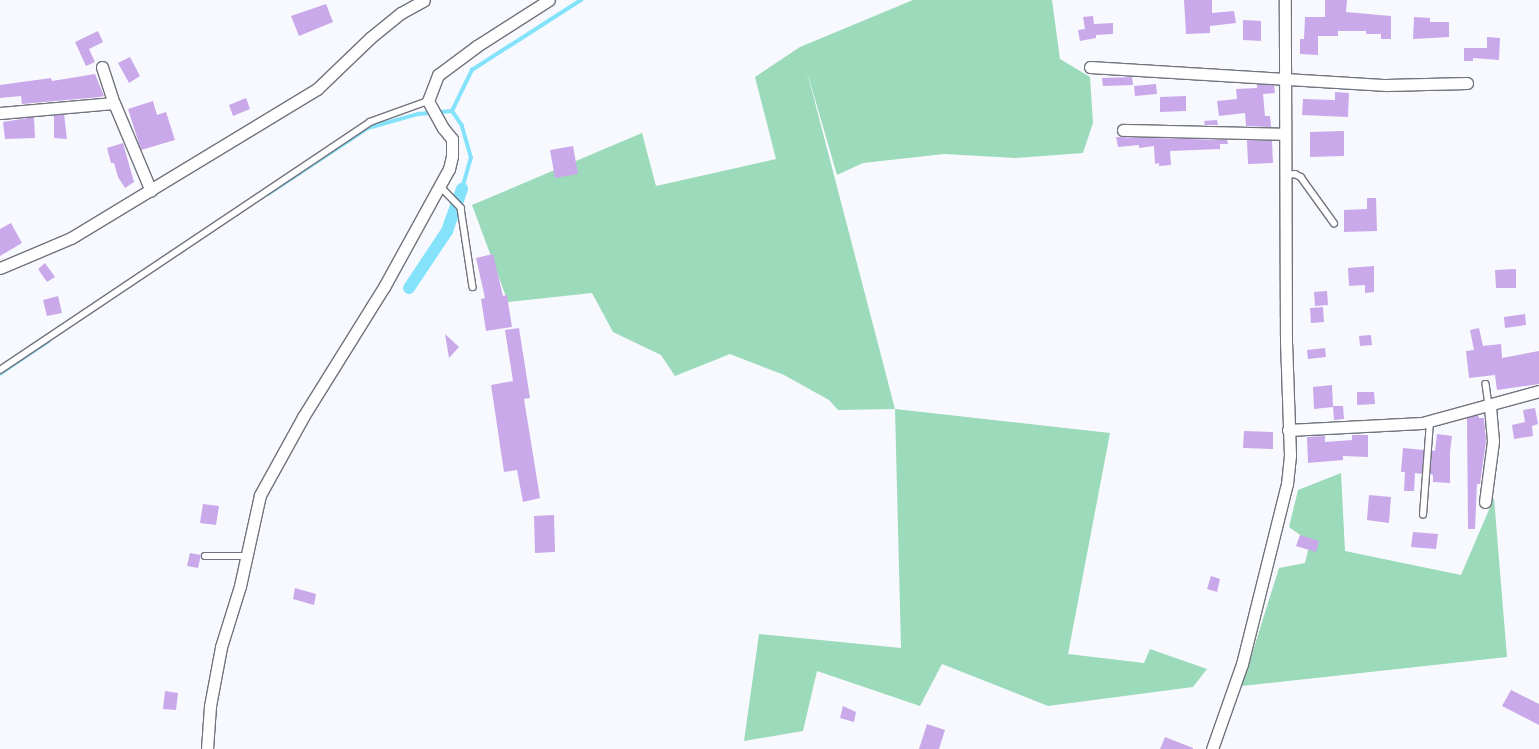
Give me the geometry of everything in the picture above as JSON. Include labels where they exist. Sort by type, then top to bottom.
[{"type":"street","points":[[0,268],[71,238],[151,191],[293,101],[317,89],[376,34],[401,13],[424,0]]},
{"type":"street","points":[[207,749],[210,706],[221,647],[240,586],[260,495],[443,189],[452,156],[452,139],[443,128],[435,110],[428,101],[438,75],[477,46],[549,0]]},
{"type":"street","points":[[1212,749],[1242,664],[1287,484],[1290,454],[1288,430],[1287,175],[1284,80],[1285,0]]},
{"type":"street","points":[[102,67],[114,103],[151,191]]},
{"type":"street","points":[[1090,67],[1284,80],[1386,85],[1467,83]]},
{"type":"street","points":[[0,112],[114,103]]},
{"type":"street","points":[[1123,130],[1286,134]]},
{"type":"street","points":[[1288,430],[1400,425],[1430,421],[1490,406],[1539,391]]},
{"type":"street","points":[[1485,502],[1493,440],[1490,406]]},
{"type":"lane","points":[[0,370],[370,122],[428,101]]},
{"type":"lane","points":[[1287,175],[1295,174],[1301,177],[1334,223]]},
{"type":"lane","points":[[443,189],[458,203],[473,287]]},
{"type":"lane","points":[[1486,384],[1490,406]]},
{"type":"lane","points":[[1423,515],[1430,421]]},
{"type":"lane","points":[[205,556],[246,556]]},
{"type":"green space","points":[[913,0],[1052,0],[1060,59],[1090,77],[1093,123],[1083,153],[1016,158],[944,154],[863,163],[837,175],[806,68],[895,409],[838,410],[829,400],[784,375],[730,354],[675,376],[661,355],[613,332],[592,293],[508,302],[472,205],[642,133],[656,186],[776,159],[755,77],[800,47]]},
{"type":"green space","points":[[895,409],[1110,433],[1068,654],[1144,663],[1150,649],[1207,669],[1193,687],[1048,706],[942,664],[920,706],[817,671],[803,731],[744,741],[759,634],[901,648]]},
{"type":"green space","points":[[1341,473],[1345,551],[1461,575],[1494,498],[1507,657],[1242,686],[1279,568],[1305,563],[1310,542],[1289,527],[1298,490]]},
{"type":"building","points":[[1184,0],[1212,0],[1212,13],[1234,11],[1236,23],[1210,26],[1210,33],[1186,34]]},
{"type":"building","points":[[1325,0],[1347,0],[1346,12],[1391,16],[1391,39],[1381,39],[1381,34],[1366,34],[1366,31],[1338,31],[1338,36],[1318,36],[1318,55],[1300,54],[1300,39],[1304,39],[1305,17],[1325,17]]},
{"type":"building","points":[[326,4],[333,22],[299,36],[291,16]]},
{"type":"building","points":[[1093,16],[1094,24],[1113,23],[1113,34],[1096,35],[1096,38],[1080,41],[1078,30],[1085,29],[1083,17]]},
{"type":"building","points":[[1414,17],[1430,18],[1430,22],[1449,22],[1449,37],[1413,39]]},
{"type":"building","points":[[1243,20],[1261,21],[1261,41],[1243,40]]},
{"type":"building","points":[[98,31],[103,42],[89,49],[95,62],[86,66],[75,42]]},
{"type":"building","points":[[1487,37],[1500,38],[1499,60],[1473,58],[1473,61],[1464,61],[1464,48],[1487,48]]},
{"type":"building","points":[[130,57],[140,76],[129,83],[118,63]]},
{"type":"building","points":[[95,74],[104,96],[22,104],[21,96],[0,98],[0,85],[51,78],[52,81]]},
{"type":"building","points":[[1132,77],[1133,85],[1103,86],[1102,78]]},
{"type":"building","points":[[1156,84],[1157,94],[1135,96],[1134,86]]},
{"type":"building","points":[[1257,84],[1274,85],[1275,93],[1263,94],[1265,116],[1270,116],[1271,127],[1246,126],[1245,113],[1219,116],[1217,101],[1237,99],[1236,89],[1257,88]]},
{"type":"building","points":[[1335,92],[1349,93],[1348,117],[1302,115],[1303,99],[1335,100]]},
{"type":"building","points":[[1186,96],[1186,111],[1160,112],[1160,97]]},
{"type":"building","points":[[246,98],[250,109],[233,116],[229,105]]},
{"type":"building","points":[[153,101],[157,115],[166,112],[175,140],[141,150],[128,109]]},
{"type":"building","points":[[64,114],[67,139],[54,138],[54,115]]},
{"type":"building","points":[[34,117],[35,138],[5,139],[3,122]]},
{"type":"building","points":[[1217,120],[1218,125],[1205,125],[1204,121]]},
{"type":"building","points":[[1344,131],[1344,156],[1310,157],[1310,132]]},
{"type":"building","points":[[1116,137],[1227,140],[1228,144],[1220,144],[1220,149],[1170,151],[1171,165],[1159,166],[1159,163],[1155,164],[1154,146],[1139,148],[1139,145],[1118,147]]},
{"type":"building","points":[[1247,140],[1272,141],[1273,163],[1248,164]]},
{"type":"building","points":[[123,143],[134,182],[125,188],[118,177],[114,163],[111,163],[107,148]]},
{"type":"building","points":[[573,146],[578,174],[555,178],[550,150]]},
{"type":"building","points":[[1367,198],[1376,198],[1377,231],[1344,232],[1344,210],[1367,209]]},
{"type":"building","points":[[11,223],[22,243],[0,256],[0,229]]},
{"type":"building","points":[[493,254],[503,296],[507,295],[512,327],[486,331],[481,299],[485,298],[476,258]]},
{"type":"building","points":[[45,263],[55,277],[47,282],[38,269]]},
{"type":"building","points":[[1374,266],[1374,292],[1365,293],[1365,285],[1349,286],[1348,268]]},
{"type":"building","points":[[1516,269],[1516,288],[1496,288],[1495,270]]},
{"type":"building","points":[[1327,291],[1328,305],[1315,306],[1314,292]]},
{"type":"building","points":[[58,296],[62,313],[47,316],[43,300]]},
{"type":"building","points":[[1323,307],[1324,322],[1311,323],[1310,308]]},
{"type":"building","points":[[1525,314],[1526,325],[1505,328],[1504,317]]},
{"type":"building","points":[[519,328],[530,398],[524,399],[540,498],[523,502],[517,470],[504,472],[491,385],[513,381],[505,330]]},
{"type":"building","points":[[1479,328],[1483,346],[1501,344],[1502,358],[1539,351],[1539,384],[1497,390],[1495,375],[1469,378],[1466,351],[1474,350],[1470,330]]},
{"type":"building","points":[[445,334],[459,347],[449,358]]},
{"type":"building","points":[[1371,335],[1372,345],[1360,346],[1359,336]]},
{"type":"building","points":[[1325,348],[1326,357],[1308,359],[1307,350]]},
{"type":"building","points":[[1332,385],[1333,407],[1314,409],[1313,387]]},
{"type":"building","points":[[1357,392],[1374,392],[1375,404],[1357,405]]},
{"type":"building","points":[[1333,406],[1343,406],[1344,419],[1334,420]]},
{"type":"building","points":[[1535,408],[1538,424],[1532,426],[1533,436],[1514,439],[1512,425],[1525,422],[1523,410]]},
{"type":"building","points":[[1478,415],[1479,418],[1484,418],[1486,441],[1480,484],[1477,484],[1475,529],[1468,529],[1467,418]]},
{"type":"building","points":[[1244,431],[1273,432],[1273,449],[1243,448]]},
{"type":"building","points":[[1437,434],[1452,436],[1450,452],[1450,483],[1433,482],[1433,475],[1430,474],[1432,450],[1435,451]]},
{"type":"building","points":[[1352,435],[1368,435],[1368,457],[1343,456],[1343,460],[1308,463],[1307,437],[1325,436],[1325,442],[1352,440]]},
{"type":"building","points":[[1403,448],[1424,450],[1422,474],[1415,473],[1414,491],[1404,491],[1405,472],[1401,472]]},
{"type":"building","points":[[1369,495],[1391,497],[1389,523],[1367,520]]},
{"type":"building","points":[[203,504],[219,506],[216,525],[200,523]]},
{"type":"building","points":[[554,515],[555,552],[535,553],[534,516]]},
{"type":"building","points":[[1413,532],[1438,534],[1436,549],[1411,547]]},
{"type":"building","points":[[1300,535],[1319,541],[1316,552],[1296,546]]},
{"type":"building","points":[[190,553],[201,555],[198,568],[187,566]]},
{"type":"building","points":[[1211,576],[1220,579],[1217,592],[1207,589]]},
{"type":"building","points":[[295,588],[316,594],[314,605],[293,599]]},
{"type":"building","points":[[1511,690],[1539,704],[1539,725],[1502,706]]},
{"type":"building","points":[[165,691],[178,693],[176,710],[163,709]]},
{"type":"building","points":[[843,706],[856,712],[854,722],[840,718]]},
{"type":"building","points":[[927,724],[945,730],[939,749],[919,749]]},
{"type":"building","points":[[1165,737],[1193,748],[1193,749],[1160,749]]},
{"type":"waterway","points":[[462,189],[471,158],[462,126],[452,111],[472,70],[581,0]]},
{"type":"waterway","points":[[268,194],[368,128],[418,114],[452,111]]},
{"type":"waterway","points":[[409,288],[447,231],[462,189]]},
{"type":"waterway","points":[[0,374],[49,341]]}]
